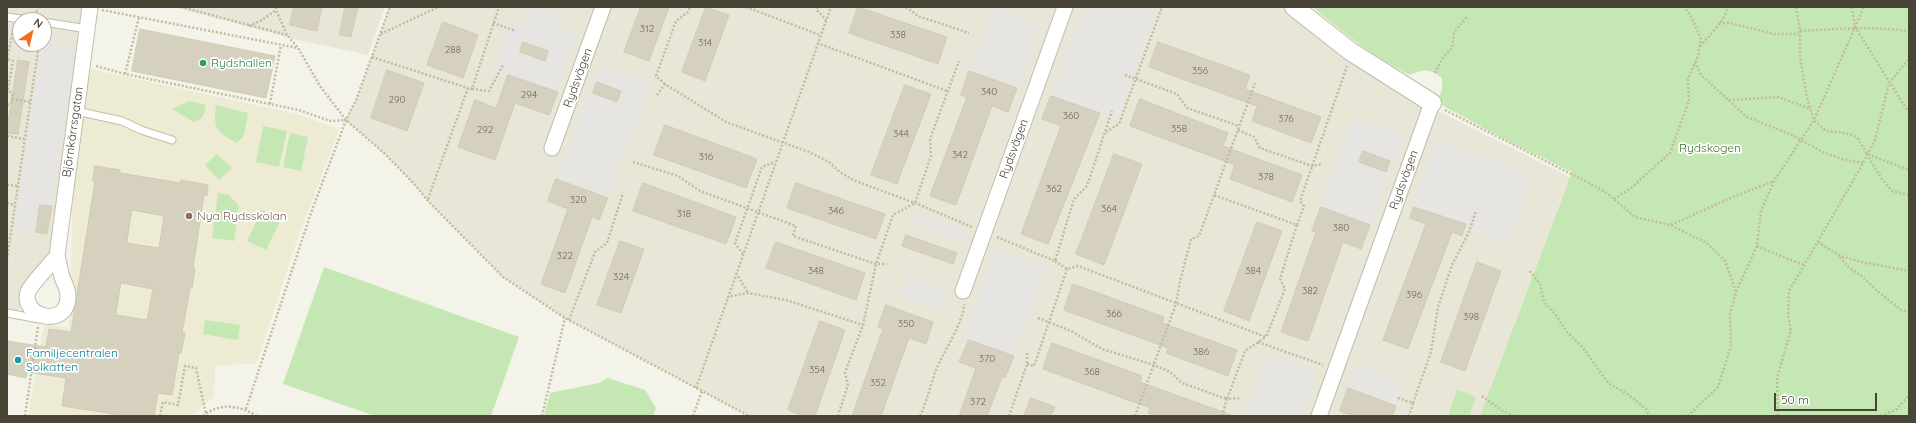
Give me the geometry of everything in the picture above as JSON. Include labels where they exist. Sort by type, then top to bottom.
[{"type":"street","name":"Björnkärrsgatan","points":[[39,317],[55,317],[63,310],[68,302],[68,293],[57,256],[90,7]]},
{"type":"street","name":"Rydsvägen","points":[[552,148],[603,7]]},
{"type":"street","name":"Rydsvägen","points":[[963,291],[1065,7]]},
{"type":"street","points":[[1294,7],[1350,51],[1432,103]]},
{"type":"street","name":"Rydsvägen","points":[[1320,416],[1432,103]]},
{"type":"street","points":[[39,317],[30,307],[27,300],[28,291],[57,256]]},
{"type":"lane","points":[[52,23],[87,29]]},
{"type":"lane","points":[[76,111],[122,121],[140,130],[172,140]]},
{"type":"lane","points":[[7,313],[39,317]]},
{"type":"path","points":[[90,7],[298,48]]},
{"type":"path","points":[[181,7],[249,26],[287,34]]},
{"type":"path","points":[[246,409],[293,264],[346,120],[356,100],[390,7]]},
{"type":"path","points":[[381,34],[438,7]]},
{"type":"path","points":[[427,200],[470,89],[499,7]]},
{"type":"path","points":[[690,7],[688,12],[676,21],[656,76],[665,84],[726,122],[809,152],[829,162],[840,172],[853,180],[915,202],[1055,261],[1067,269],[1078,266],[1266,337]]},
{"type":"path","points":[[746,7],[820,35]]},
{"type":"path","points":[[817,7],[816,9],[826,20]]},
{"type":"path","points":[[696,388],[782,141],[831,7]]},
{"type":"path","points":[[906,7],[918,16],[968,33]]},
{"type":"path","points":[[1105,133],[1119,124],[1162,7]]},
{"type":"path","points":[[1614,199],[1631,188],[1670,153],[1689,100],[1688,78],[1695,62],[1701,40],[1690,14],[1684,7]]},
{"type":"path","points":[[1700,46],[1720,23],[1727,10],[1727,7]]},
{"type":"path","points":[[1796,7],[1800,57],[1814,120],[1826,131],[1845,133],[1857,137],[1881,178],[1892,191],[1909,195]]},
{"type":"path","points":[[1852,7],[1855,27],[1909,113]]},
{"type":"path","points":[[1688,416],[1718,387],[1731,346],[1730,314],[1736,292],[1757,246],[1761,211],[1774,181],[1814,120],[1864,7]]},
{"type":"path","points":[[249,26],[262,20],[276,8],[287,34],[298,48],[324,92],[346,120],[385,154],[416,186],[427,200],[503,277],[565,318],[749,416]]},
{"type":"path","points":[[125,74],[139,17]]},
{"type":"path","points":[[1436,73],[1442,59],[1452,48],[1454,32],[1467,17]]},
{"type":"path","points":[[1720,23],[1730,22],[1774,34],[1837,30],[1855,27],[1909,31]]},
{"type":"path","points":[[493,23],[516,31]]},
{"type":"path","points":[[7,105],[12,102],[13,96],[8,89],[8,86],[13,61],[7,60],[12,37]]},
{"type":"path","points":[[818,43],[947,90]]},
{"type":"path","points":[[270,104],[282,45]]},
{"type":"path","points":[[7,259],[37,52]]},
{"type":"path","points":[[372,57],[470,89],[489,91],[503,65]]},
{"type":"path","points":[[1778,416],[1777,378],[1791,330],[1788,315],[1789,291],[1863,163],[1879,126],[1889,83],[1909,59]]},
{"type":"path","points":[[838,416],[848,385],[846,373],[863,325],[876,264],[893,215],[915,202],[931,156],[930,139],[959,61]]},
{"type":"path","points":[[82,62],[125,74],[299,110],[330,121],[346,120]]},
{"type":"path","points":[[1695,62],[1701,76],[1747,116],[1790,134],[1825,153],[1842,159],[1863,163]]},
{"type":"path","points":[[1222,416],[1246,351],[1266,337],[1285,289],[1280,279],[1304,206],[1300,201],[1348,64]]},
{"type":"path","points":[[1125,75],[1177,94],[1187,108],[1239,126]]},
{"type":"path","points":[[1135,416],[1176,304],[1191,240],[1199,236],[1255,83]]},
{"type":"path","points":[[658,95],[665,84]]},
{"type":"path","points":[[1728,100],[1778,97],[1811,109]]},
{"type":"path","points":[[12,99],[30,102]]},
{"type":"path","points":[[1432,103],[1591,184],[1614,199],[1635,217],[1670,225],[1706,243],[1725,260],[1736,292]]},
{"type":"path","points":[[1055,261],[1074,200],[1087,186],[1112,111]]},
{"type":"path","points":[[1238,130],[1254,137],[1260,148],[1312,166],[1323,164]]},
{"type":"path","points":[[7,136],[24,140]]},
{"type":"path","points":[[1867,154],[1909,170]]},
{"type":"path","points":[[634,162],[678,176],[700,191],[796,226],[792,236],[876,264],[887,264]]},
{"type":"path","points":[[743,254],[735,243],[762,167],[775,162]]},
{"type":"path","points":[[1670,225],[1728,199],[1774,181]]},
{"type":"path","points":[[7,184],[18,186]]},
{"type":"path","points":[[569,320],[595,252],[607,243],[623,194]]},
{"type":"path","points":[[1214,195],[1297,225]]},
{"type":"path","points":[[8,203],[15,205]]},
{"type":"path","points":[[1408,416],[1431,352],[1438,306],[1452,266],[1469,232],[1476,211]]},
{"type":"path","points":[[1818,242],[1840,256],[1909,271]]},
{"type":"path","points":[[1757,246],[1793,262],[1805,265]]},
{"type":"path","points":[[1840,256],[1848,268],[1862,277],[1874,289],[1901,310],[1909,312]]},
{"type":"path","points":[[1027,364],[1034,366],[1067,269]]},
{"type":"path","points":[[1530,271],[1540,284],[1544,302],[1556,314],[1566,331],[1584,349],[1608,383],[1629,395],[1646,409],[1649,416]]},
{"type":"path","points":[[736,272],[748,293]]},
{"type":"path","points":[[920,416],[935,371],[952,340],[964,306],[963,291]]},
{"type":"path","points":[[727,297],[748,293],[786,300],[863,325]]},
{"type":"path","points":[[25,416],[38,334],[39,317]]},
{"type":"path","points":[[542,416],[565,318]]},
{"type":"path","points":[[1038,318],[1071,331],[1102,349],[1154,365],[1170,372],[1182,383],[1228,400],[1240,398]]},
{"type":"path","points":[[1258,342],[1336,370]]},
{"type":"path","points":[[1010,416],[1027,364],[1027,353]]},
{"type":"path","points":[[160,416],[163,402],[178,405],[185,366],[196,368],[206,414]]},
{"type":"path","points":[[693,416],[702,391]]},
{"type":"path","points":[[1880,416],[1897,409],[1909,395]]},
{"type":"path","points":[[1482,396],[1502,412],[1514,416]]},
{"type":"path","points":[[1398,398],[1413,403]]},
{"type":"path","points":[[203,416],[227,406],[246,409],[257,416]]},
{"type":"shaded area","points":[[7,7],[84,7],[49,258],[23,290],[19,311],[7,309]]},
{"type":"shaded area","points":[[174,7],[385,7],[368,55],[298,40]]},
{"type":"shaded area","points":[[390,7],[1283,7],[1329,45],[1434,109],[1570,177],[1480,416],[749,416],[565,318],[503,277],[427,200],[416,186],[385,154],[346,120],[356,100]]},
{"type":"shaded area","points":[[531,7],[536,7],[563,17],[559,29],[578,36],[558,92],[494,70],[510,24],[526,20]]},
{"type":"shaded area","points":[[993,7],[1040,23],[1017,88],[969,71]]},
{"type":"shaded area","points":[[1083,7],[1158,7],[1117,120],[1051,96]]},
{"type":"shaded area","points":[[52,44],[75,47],[52,206],[40,205],[36,232],[13,229],[39,52],[52,52]]},
{"type":"shaded area","points":[[599,64],[650,84],[608,198],[556,179]]},
{"type":"shaded area","name":"Nya Rydsskolan","points":[[90,69],[297,114],[339,129],[295,246],[256,364],[215,365],[214,397],[190,416],[28,416],[44,324],[69,328],[73,186]]},
{"type":"shaded area","points":[[1353,117],[1403,135],[1370,225],[1321,207]]},
{"type":"shaded area","points":[[1436,140],[1533,175],[1509,242],[1412,208]]},
{"type":"shaded area","points":[[915,212],[967,231],[963,242],[911,222]]},
{"type":"shaded area","points":[[996,248],[1047,266],[1014,356],[963,338]]},
{"type":"shaded area","points":[[907,277],[945,290],[938,310],[900,296]]},
{"type":"shaded area","points":[[1269,353],[1317,371],[1301,416],[1246,416]]},
{"type":"shaded area","points":[[1357,366],[1405,383],[1396,406],[1348,388]]},
{"type":"green space","name":"Rydskogen","points":[[1313,7],[1909,7],[1909,416],[1480,416],[1572,172],[1506,140],[1438,103],[1442,89],[1442,78],[1434,72],[1426,70],[1410,75],[1397,68],[1359,44]]},
{"type":"green space","points":[[189,101],[206,105],[203,116],[200,120],[194,122],[172,109]]},
{"type":"green space","points":[[216,105],[248,113],[244,136],[236,143],[220,132],[217,128],[215,119]]},
{"type":"green space","points":[[263,126],[287,131],[279,167],[256,162]]},
{"type":"green space","points":[[290,133],[308,137],[301,171],[283,167]]},
{"type":"green space","points":[[217,154],[232,168],[219,180],[205,165]]},
{"type":"green space","points":[[218,193],[229,195],[239,206],[234,241],[212,238]]},
{"type":"green space","points":[[262,210],[281,219],[266,250],[247,241]]},
{"type":"green space","points":[[324,267],[519,337],[491,416],[375,416],[283,384]]},
{"type":"green space","points":[[205,320],[240,325],[238,340],[203,334]]},
{"type":"green space","points":[[608,378],[645,390],[656,408],[653,416],[544,416],[550,393],[599,383]]},
{"type":"green space","points":[[1457,390],[1476,397],[1469,416],[1448,416]]},
{"type":"building","points":[[294,7],[322,7],[317,31],[290,25]]},
{"type":"building","points":[[345,7],[358,7],[351,37],[340,35]]},
{"type":"building","points":[[641,7],[669,7],[649,61],[624,52]]},
{"type":"building","points":[[706,7],[729,15],[705,81],[682,72]]},
{"type":"building","points":[[858,7],[947,37],[938,64],[849,33]]},
{"type":"building","points":[[443,22],[478,35],[463,78],[427,65]]},
{"type":"building","name":"Rydshallen","points":[[140,29],[275,56],[266,98],[132,71]]},
{"type":"building","points":[[523,42],[548,51],[545,61],[520,52]]},
{"type":"building","points":[[1158,42],[1250,75],[1245,89],[1321,117],[1311,143],[1252,121],[1257,106],[1149,67]]},
{"type":"building","points":[[18,60],[29,62],[18,134],[7,133]]},
{"type":"building","points":[[387,70],[424,83],[407,131],[371,118]]},
{"type":"building","points":[[969,71],[1017,88],[1008,112],[992,106],[956,205],[930,196],[967,97],[961,95]]},
{"type":"building","points":[[508,75],[558,92],[549,115],[515,103],[495,160],[458,147],[475,100],[496,108]]},
{"type":"building","points":[[597,82],[621,91],[617,102],[593,93]]},
{"type":"building","points":[[905,85],[931,94],[897,184],[871,175]]},
{"type":"building","points":[[1051,96],[1100,113],[1048,244],[1021,234],[1061,126],[1042,119]]},
{"type":"building","points":[[1140,99],[1228,133],[1223,146],[1302,175],[1292,202],[1230,179],[1235,165],[1130,126]]},
{"type":"building","points":[[665,125],[757,159],[746,188],[654,155]]},
{"type":"building","points":[[1363,151],[1390,161],[1386,172],[1359,162]]},
{"type":"building","points":[[1114,154],[1142,164],[1104,265],[1076,254]]},
{"type":"building","points":[[95,166],[120,170],[120,173],[181,183],[181,180],[208,185],[207,196],[204,195],[193,268],[195,268],[192,288],[190,288],[182,333],[185,333],[181,353],[179,353],[172,395],[158,393],[154,416],[127,416],[62,406],[66,378],[27,372],[26,378],[7,374],[7,341],[46,347],[49,329],[71,332],[95,181],[93,181]],"holes":[[[132,210],[164,216],[159,248],[127,243]],[[121,283],[153,289],[147,320],[116,315]]]},
{"type":"building","points":[[556,179],[608,198],[599,220],[592,217],[565,293],[541,284],[568,209],[548,201]]},
{"type":"building","points":[[643,183],[736,217],[726,244],[633,211]]},
{"type":"building","points":[[796,183],[885,214],[876,239],[787,208]]},
{"type":"building","points":[[40,205],[52,206],[47,234],[36,232]]},
{"type":"building","points":[[1321,207],[1370,225],[1361,249],[1343,242],[1308,341],[1281,332],[1316,232],[1312,231]]},
{"type":"building","points":[[1414,207],[1466,224],[1462,236],[1452,232],[1408,349],[1383,340],[1426,224],[1410,218]]},
{"type":"building","points":[[1257,222],[1282,231],[1249,321],[1224,311]]},
{"type":"building","points":[[906,235],[957,253],[953,264],[902,246]]},
{"type":"building","points":[[620,241],[644,249],[621,313],[597,305]]},
{"type":"building","points":[[776,242],[865,273],[856,300],[766,268]]},
{"type":"building","points":[[1477,262],[1501,271],[1465,371],[1441,362]]},
{"type":"building","points":[[1073,284],[1164,317],[1162,323],[1237,350],[1228,376],[1166,353],[1168,348],[1064,310]]},
{"type":"building","points":[[886,305],[933,322],[926,344],[909,338],[881,416],[852,416],[883,329],[878,327]]},
{"type":"building","points":[[820,321],[845,330],[815,416],[804,416],[788,410]]},
{"type":"building","points":[[969,340],[1014,356],[1005,378],[1002,377],[987,416],[959,416],[976,368],[959,362]]},
{"type":"building","points":[[1052,343],[1142,376],[1140,382],[1231,416],[1157,416],[1148,413],[1150,408],[1043,369]]},
{"type":"building","points":[[1348,388],[1396,406],[1392,416],[1353,416],[1340,411]]},
{"type":"building","points":[[1031,398],[1055,407],[1051,416],[1024,416]]},
{"type":"place","name":"Rydshallen","points":[[203,63]]},
{"type":"place","name":"Nya Rydsskolan","points":[[189,216]]},
{"type":"place","name":"Familjecentralen Solkatten","points":[[18,360]]}]
